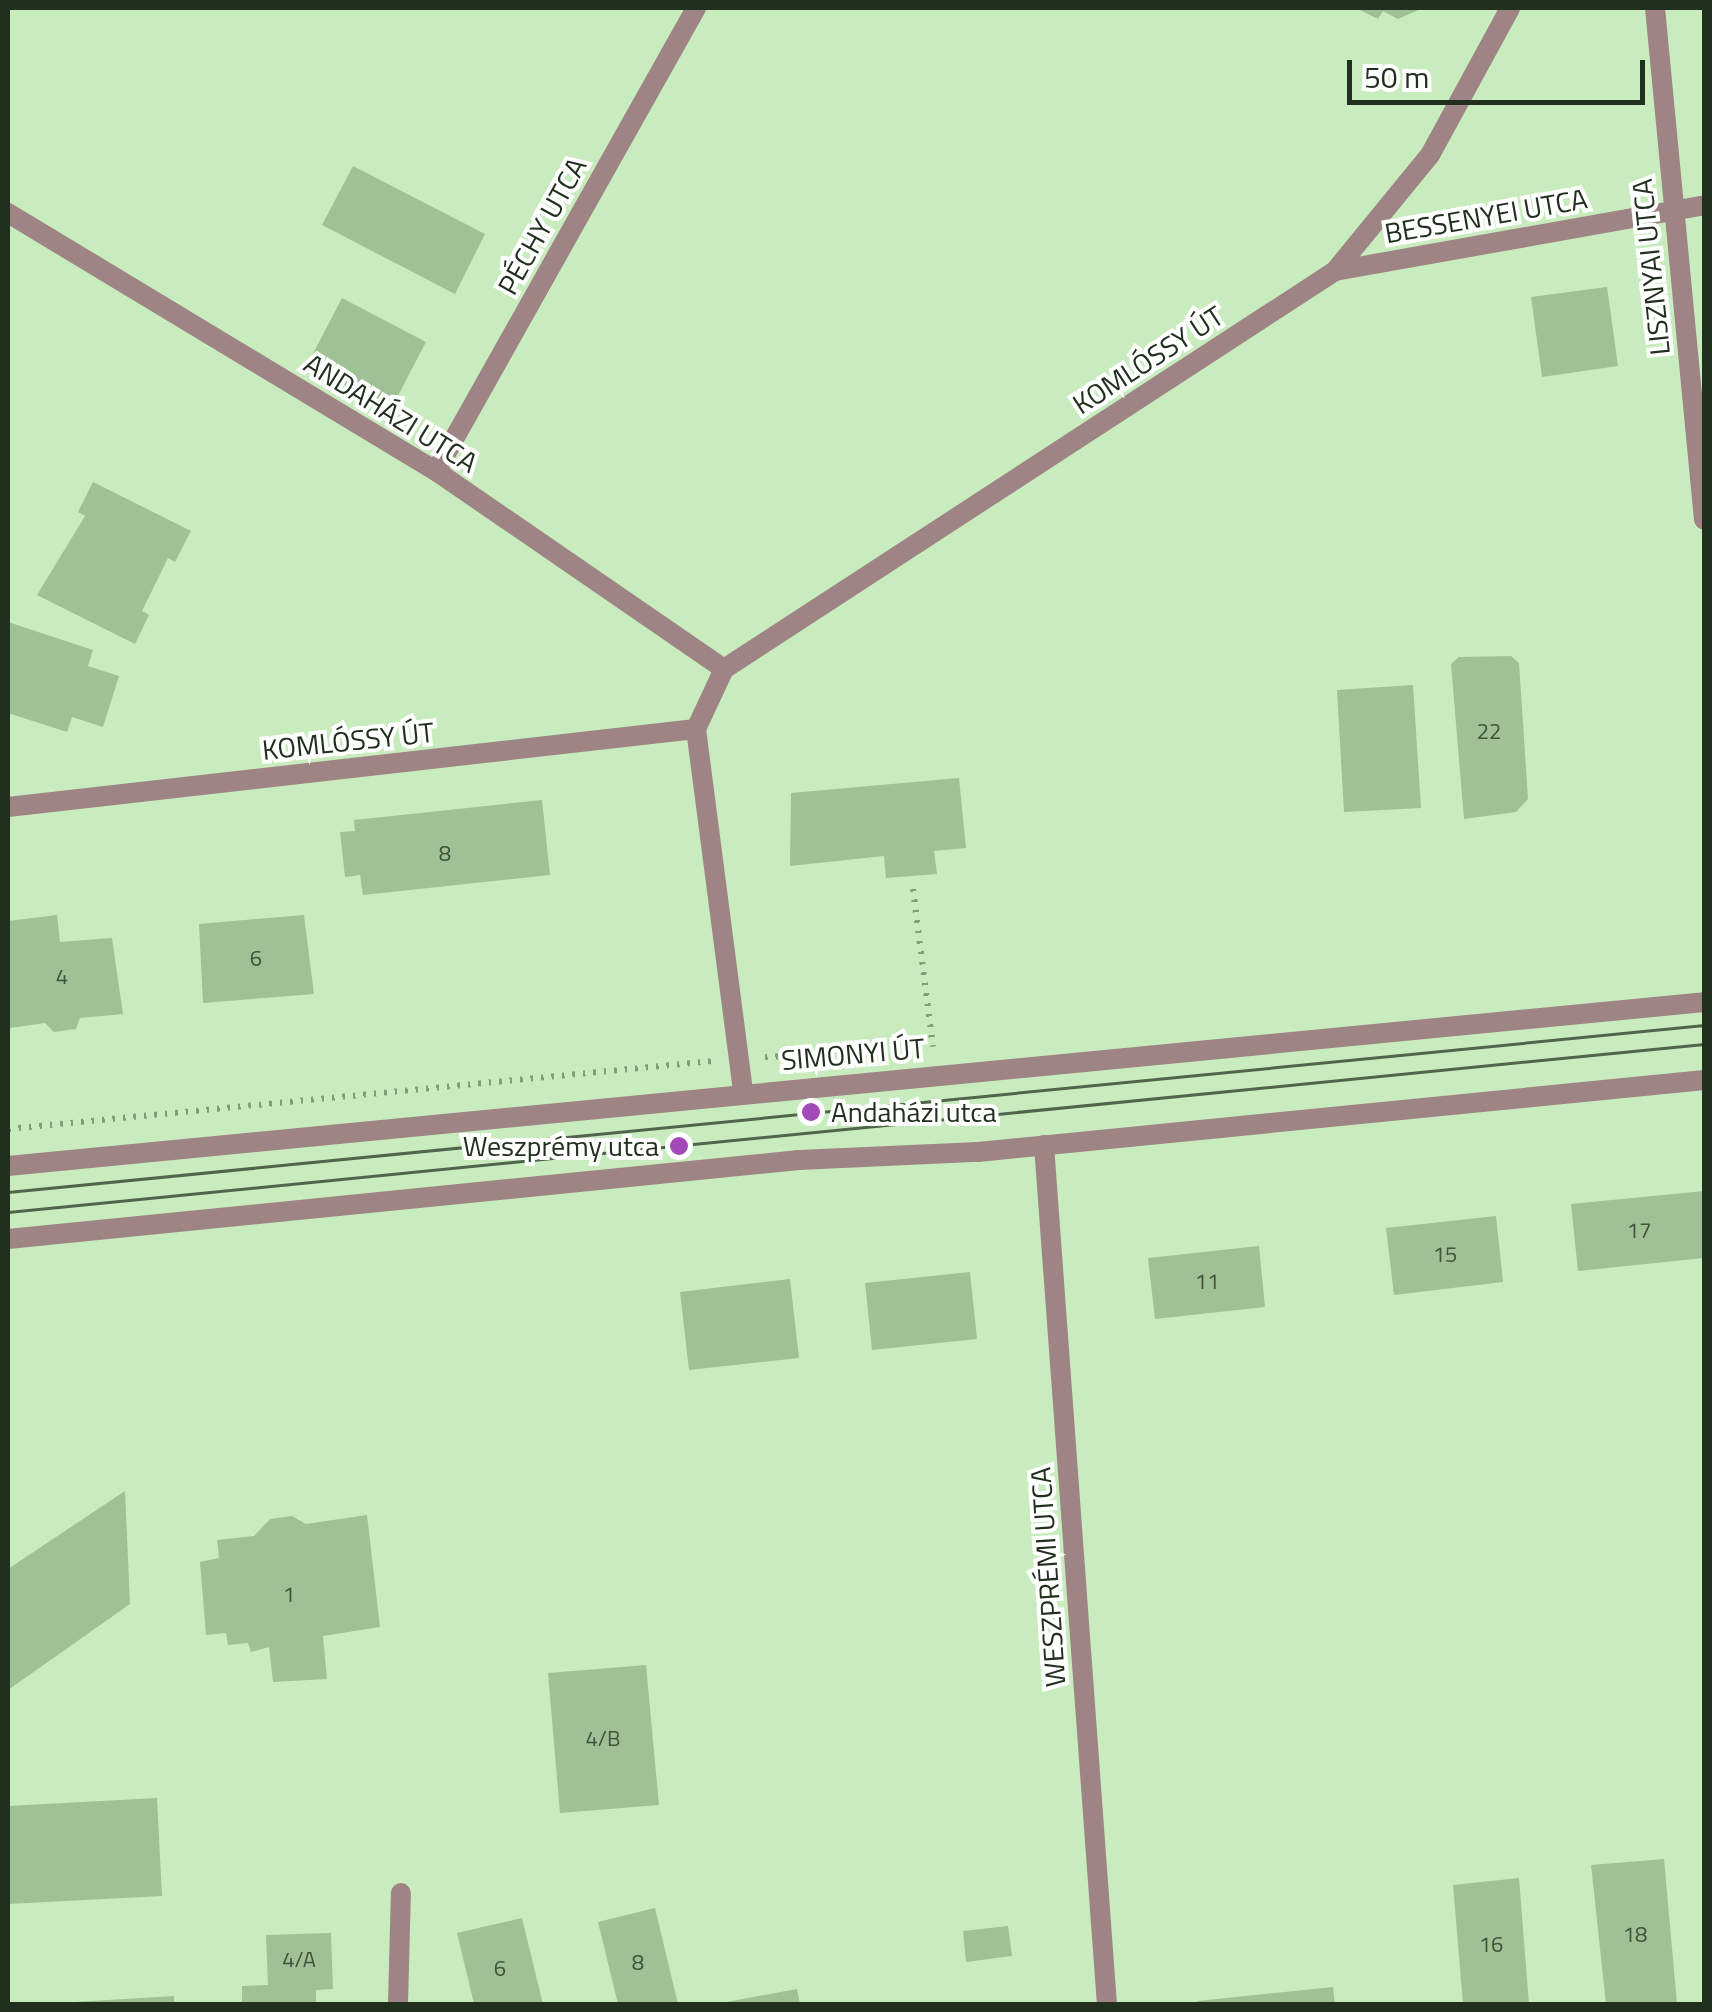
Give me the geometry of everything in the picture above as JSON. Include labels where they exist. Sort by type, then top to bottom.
[{"type":"street","name":"PÉCHY UTCA","points":[[436,471],[696,8]]},
{"type":"street","name":"KOMLÓSSY ÚT","points":[[724,669],[1336,271],[1430,155],[1510,8]]},
{"type":"street","name":"LISZNYAI UTCA","points":[[1654,8],[1704,520]]},
{"type":"street","name":"BESSENYEI UTCA","points":[[1336,271],[1704,205]]},
{"type":"street","name":"ANDAHÁZI UTCA","points":[[8,212],[436,471],[724,669]]},
{"type":"street","points":[[724,669],[696,729],[743,1092]]},
{"type":"street","name":"KOMLÓSSY ÚT","points":[[8,808],[696,729]]},
{"type":"street","name":"SIMONYI ÚT","points":[[8,1166],[1704,1002]]},
{"type":"street","points":[[8,1239],[799,1160],[1044,1145],[1704,1080]]},
{"type":"street","name":"WESZPRÉMI UTCA","points":[[1044,1145],[1106,2004]]},
{"type":"street","points":[[398,2004],[401,1893]]},
{"type":"path","points":[[913,890],[931,1031]]},
{"type":"path","points":[[8,1130],[787,1055]]},
{"type":"building","points":[[1356,8],[1423,8],[1398,19],[1383,11],[1378,19]]},
{"type":"building","points":[[353,166],[485,234],[455,294],[322,225]]},
{"type":"building","points":[[1607,287],[1618,366],[1542,377],[1531,297]]},
{"type":"building","points":[[342,298],[426,342],[391,409],[307,365]]},
{"type":"building","points":[[93,482],[191,531],[175,562],[168,558],[142,611],[149,615],[135,644],[37,595],[85,516],[78,512]]},
{"type":"building","points":[[8,622],[93,650],[88,666],[119,676],[103,727],[72,717],[67,732],[8,713]]},
{"type":"building","points":[[1511,656],[1519,663],[1528,799],[1516,812],[1464,819],[1451,664],[1459,657]]},
{"type":"building","points":[[1413,685],[1421,808],[1344,812],[1337,690]]},
{"type":"building","points":[[959,778],[966,848],[934,851],[937,874],[886,878],[884,856],[790,866],[791,793]]},
{"type":"building","points":[[542,800],[550,875],[363,895],[360,875],[345,877],[340,832],[355,831],[354,820]]},
{"type":"building","points":[[57,915],[60,942],[112,938],[123,1014],[80,1018],[76,1029],[54,1032],[45,1023],[10,1028],[8,921]]},
{"type":"building","points":[[304,915],[314,994],[203,1003],[199,924]]},
{"type":"building","points":[[1704,1191],[1704,1258],[1578,1271],[1571,1204]]},
{"type":"building","points":[[1496,1216],[1503,1282],[1394,1295],[1386,1228]]},
{"type":"building","points":[[1259,1246],[1265,1307],[1155,1319],[1148,1258]]},
{"type":"building","points":[[970,1272],[977,1339],[872,1350],[865,1283]]},
{"type":"building","points":[[790,1279],[799,1358],[689,1370],[680,1292]]},
{"type":"building","points":[[125,1491],[130,1604],[8,1690],[8,1569]]},
{"type":"building","points":[[367,1515],[380,1627],[323,1636],[327,1679],[273,1682],[269,1647],[251,1652],[248,1643],[228,1645],[226,1633],[206,1635],[200,1562],[219,1558],[217,1540],[254,1536],[270,1519],[292,1516],[306,1524]]},
{"type":"building","points":[[646,1665],[659,1805],[560,1813],[548,1673]]},
{"type":"building","points":[[157,1798],[162,1896],[8,1904],[8,1806]]},
{"type":"building","points":[[1664,1859],[1677,2004],[1606,2004],[1591,1865]]},
{"type":"building","points":[[1519,1878],[1529,2004],[1463,2004],[1453,1885]]},
{"type":"building","points":[[655,1908],[678,2004],[618,2004],[598,1922]]},
{"type":"building","points":[[522,1918],[543,2004],[474,2004],[457,1933]]},
{"type":"building","points":[[1008,1926],[1012,1956],[966,1962],[963,1931]]},
{"type":"building","points":[[331,1933],[333,1989],[316,1990],[316,2004],[242,2004],[242,1986],[268,1985],[266,1935]]},
{"type":"building","points":[[1333,1987],[1335,2004],[1197,2004],[1197,2001]]},
{"type":"building","points":[[797,1989],[800,2004],[721,2004],[721,2003]]},
{"type":"building","points":[[174,1996],[174,2004],[74,2004],[74,2002]]},
{"type":"tram line","points":[[8,1192],[1704,1025]]},
{"type":"tram line","points":[[8,1212],[1704,1044]]},
{"type":"place","name":"Andaházi utca","points":[[811,1112]]},
{"type":"place","name":"Weszprémy utca","points":[[679,1146]]}]
